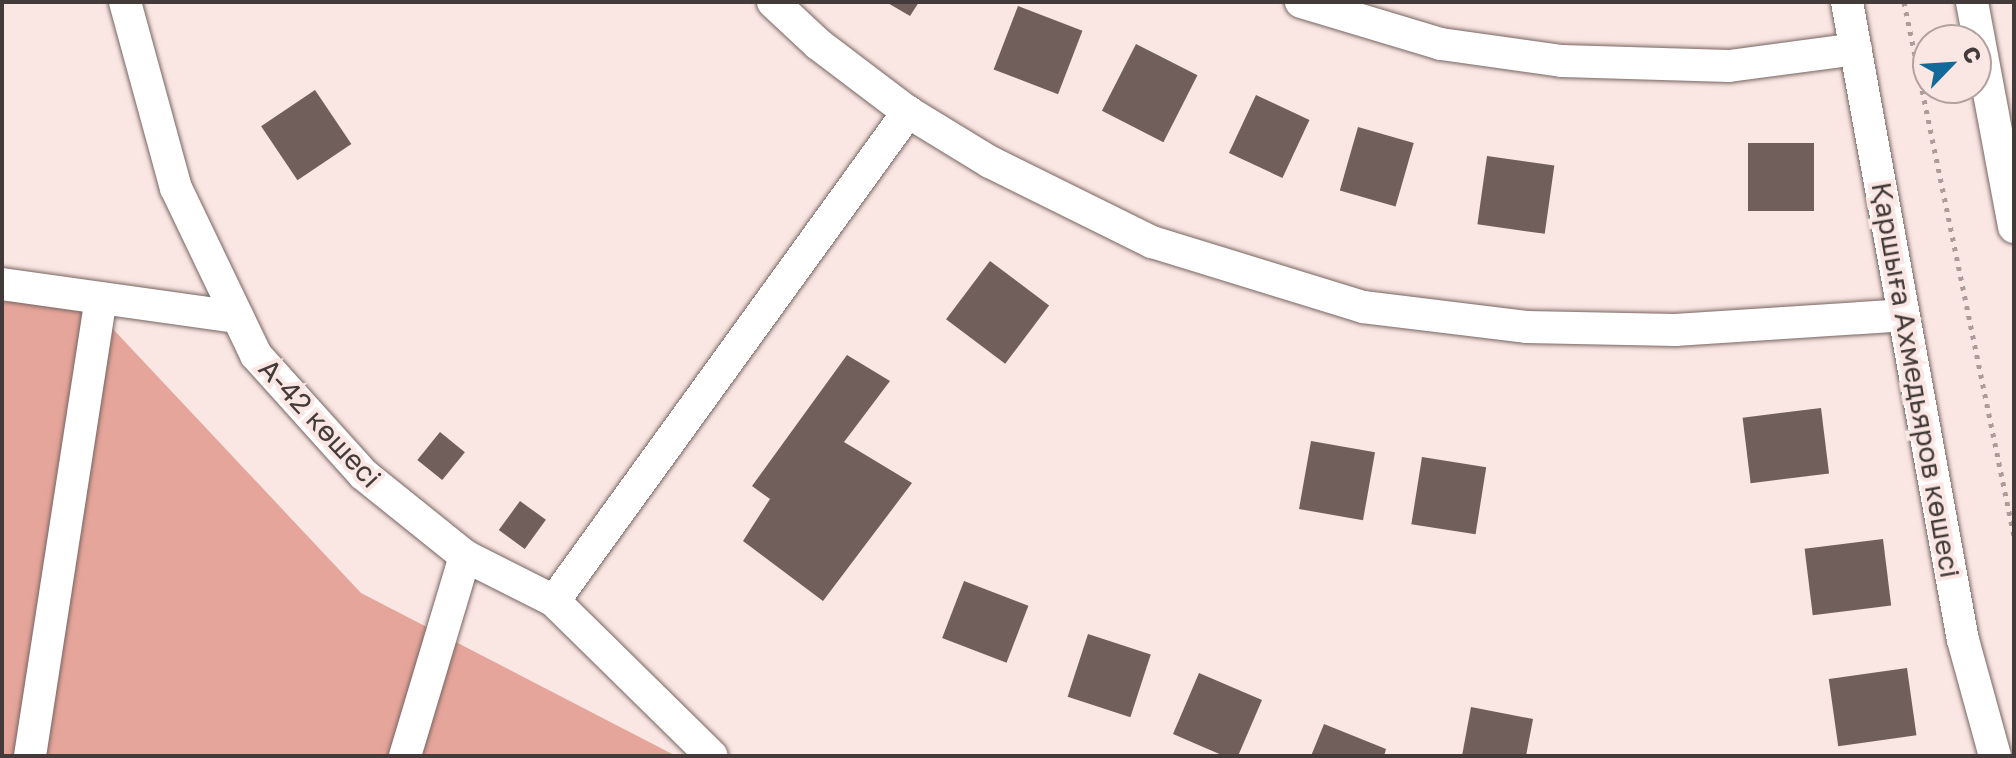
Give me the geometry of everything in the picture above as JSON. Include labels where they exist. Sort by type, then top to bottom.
[{"type":"street","name":"А-42 көшесі","points":[[125,2],[176,188],[256,355],[363,474],[465,556],[554,601],[712,756]]},
{"type":"street","points":[[773,2],[818,44],[908,112],[990,162],[1152,242],[1363,307],[1526,327],[1675,330],[1904,315]]},
{"type":"street","points":[[1301,2],[1441,44],[1562,61],[1729,66],[1856,49]]},
{"type":"street","name":"Қаршыға Ахмедьяров көшесі","points":[[1847,2],[1963,640],[1995,756]]},
{"type":"street","points":[[1974,3],[2014,227]]},
{"type":"street","points":[[554,601],[908,112]]},
{"type":"street","points":[[2,284],[238,317]]},
{"type":"street","points":[[30,756],[101,298]]},
{"type":"street","points":[[405,756],[465,556]]},
{"type":"path","points":[[1904,2],[2014,536]]},
{"type":"shaded area","points":[[81,295],[361,593],[676,756],[2,756],[2,302]]},
{"type":"building","points":[[886,2],[919,2],[910,16]]},
{"type":"building","points":[[1018,6],[1082,31],[1058,94],[994,69]]},
{"type":"building","points":[[1136,44],[1197,75],[1163,142],[1102,111]]},
{"type":"building","points":[[315,90],[351,144],[297,180],[261,126]]},
{"type":"building","points":[[1256,95],[1309,120],[1282,178],[1229,153]]},
{"type":"building","points":[[1358,127],[1414,143],[1396,206],[1340,190]]},
{"type":"building","points":[[1748,143],[1814,143],[1814,211],[1748,211]]},
{"type":"building","points":[[1487,156],[1554,165],[1545,234],[1477,224]]},
{"type":"building","points":[[990,261],[1049,306],[1005,364],[946,319]]},
{"type":"building","points":[[847,355],[890,381],[844,442],[912,483],[823,601],[743,541],[770,499],[752,486]]},
{"type":"building","points":[[1821,408],[1829,474],[1751,483],[1743,418]]},
{"type":"building","points":[[440,432],[465,452],[442,480],[417,460]]},
{"type":"building","points":[[1311,441],[1375,452],[1363,520],[1299,509]]},
{"type":"building","points":[[1422,457],[1486,467],[1476,534],[1411,524]]},
{"type":"building","points":[[520,501],[546,520],[525,549],[499,530]]},
{"type":"building","points":[[1883,539],[1891,606],[1813,615],[1805,549]]},
{"type":"building","points":[[964,581],[1028,606],[1007,663],[942,638]]},
{"type":"building","points":[[1088,634],[1151,654],[1130,717],[1068,697]]},
{"type":"building","points":[[1907,668],[1916,735],[1838,746],[1829,679]]},
{"type":"building","points":[[1199,673],[1262,700],[1238,756],[1224,756],[1173,734]]},
{"type":"building","points":[[1471,707],[1533,719],[1526,756],[1462,756]]},
{"type":"building","points":[[1324,724],[1386,749],[1384,756],[1311,756]]}]
